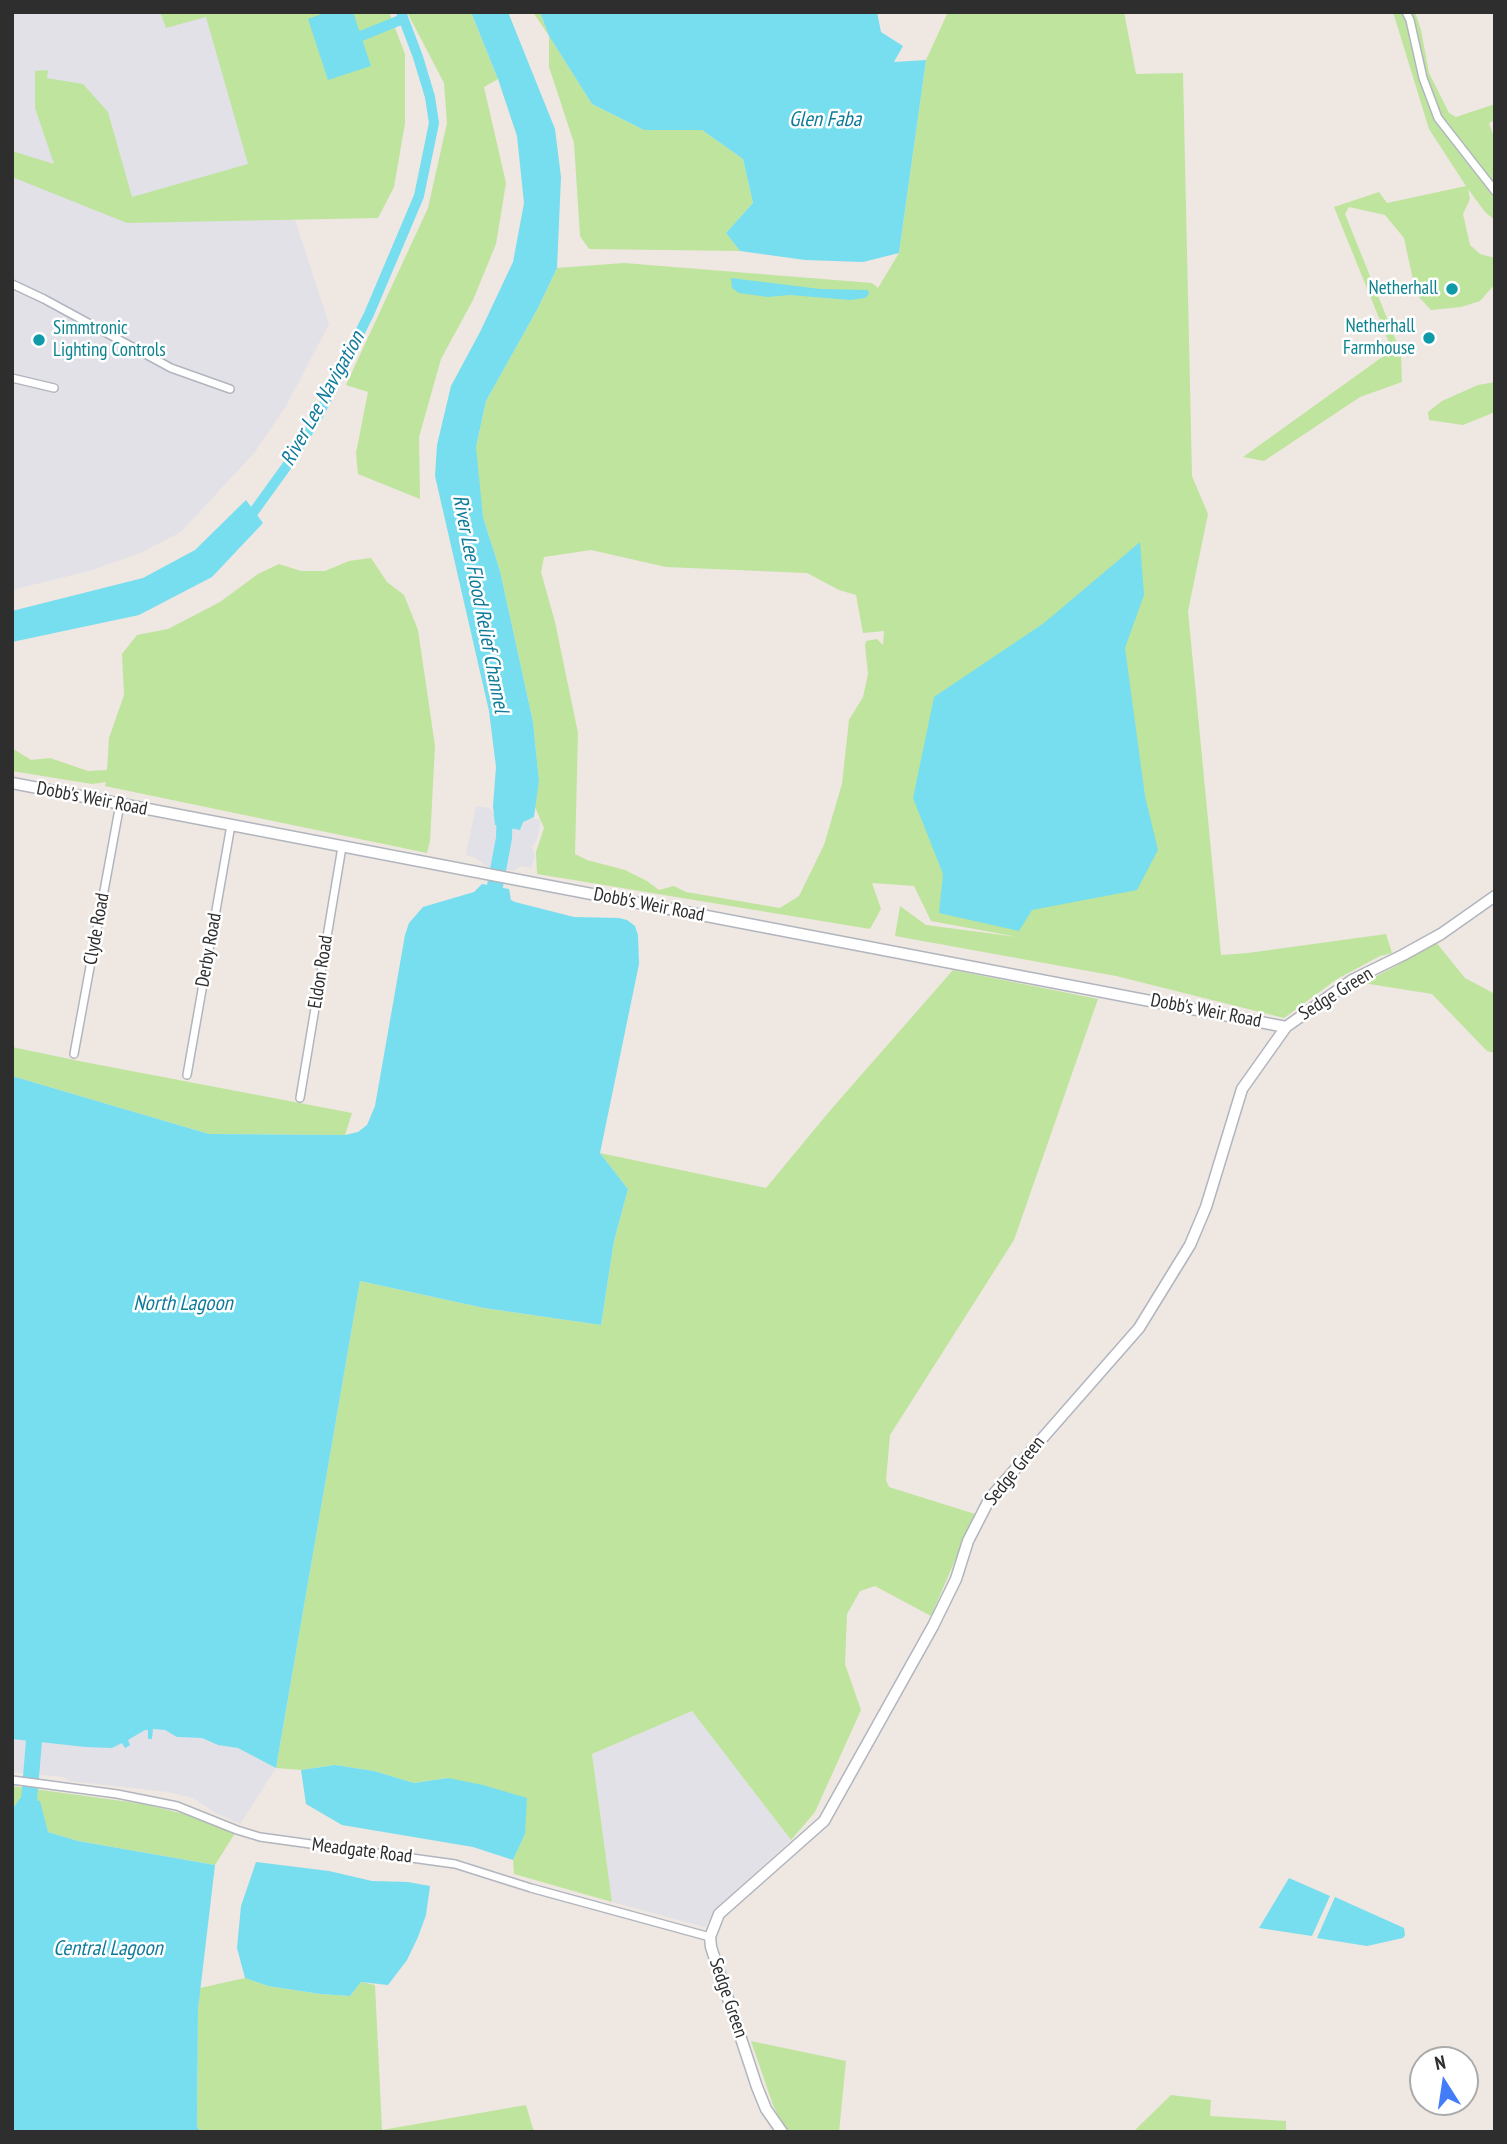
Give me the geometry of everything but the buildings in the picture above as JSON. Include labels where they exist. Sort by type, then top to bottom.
[{"type":"street","points":[[1406,12],[1423,78],[1438,118],[1495,191]]},
{"type":"street","points":[[12,284],[171,368],[230,390]]},
{"type":"street","points":[[12,378],[54,388]]},
{"type":"street","name":"Dobb's Weir Road","points":[[12,783],[1286,1027]]},
{"type":"street","name":"Clyde Road","points":[[74,1054],[120,804]]},
{"type":"street","name":"Derby Road","points":[[187,1076],[231,825]]},
{"type":"street","name":"Eldon Road","points":[[300,1098],[342,847]]},
{"type":"street","name":"Sedge Green","points":[[782,2132],[766,2109],[757,2087],[715,1962],[710,1937],[719,1913],[824,1821],[933,1626],[956,1579],[968,1541],[990,1498],[1139,1328],[1190,1245],[1206,1207],[1242,1089],[1286,1027],[1352,979],[1441,933],[1495,896]]},
{"type":"street","name":"Meadgate Road","points":[[14,1781],[48,1784],[177,1806],[260,1837],[455,1864],[531,1888],[710,1937]]},
{"type":"shaded area","points":[[12,12],[160,12],[165,23],[227,12],[329,324],[286,406],[255,452],[181,532],[140,553],[89,571],[12,590]]},
{"type":"shaded area","points":[[476,806],[489,808],[495,815],[495,825],[503,827],[531,818],[541,820],[537,839],[532,847],[535,857],[531,868],[521,866],[514,871],[486,866],[474,857],[466,855]]},
{"type":"shaded area","points":[[692,1711],[791,1840],[715,1910],[705,1927],[612,1902],[592,1754]]},
{"type":"shaded area","points":[[153,1729],[166,1730],[177,1737],[202,1738],[218,1745],[238,1748],[276,1768],[240,1824],[193,1798],[168,1792],[12,1772],[12,1739],[112,1748],[145,1730],[148,1730],[152,1739]]},
{"type":"green space","points":[[160,12],[389,12],[405,54],[405,123],[394,187],[378,218],[127,223],[12,177],[12,151],[54,164],[35,108],[35,71],[48,70],[47,78],[83,84],[108,112],[132,197],[248,164],[206,17],[166,28]]},
{"type":"green space","points":[[407,12],[471,12],[498,79],[484,87],[506,183],[496,244],[473,300],[441,359],[419,437],[420,499],[358,474],[356,453],[368,392],[346,385],[428,208],[447,123],[444,83]]},
{"type":"green space","points":[[533,12],[540,12],[549,36]]},
{"type":"green space","points":[[948,12],[1124,12],[1136,74],[1183,73],[1192,476],[1208,514],[1188,611],[1221,955],[1386,934],[1392,953],[1380,956],[1337,979],[1284,1018],[1116,976],[895,936],[900,906],[926,925],[1018,937],[931,921],[914,886],[872,883],[881,909],[870,929],[537,874],[536,852],[544,828],[535,807],[539,781],[533,722],[500,571],[483,517],[477,477],[476,447],[486,401],[557,268],[624,263],[872,283],[878,288],[899,253],[926,60]],"holes":[[[591,550],[666,567],[807,573],[839,590],[856,595],[863,633],[884,631],[883,645],[877,639],[866,641],[868,674],[863,697],[849,720],[842,784],[824,845],[799,896],[780,908],[686,892],[674,886],[659,890],[625,870],[575,854],[578,733],[555,622],[541,572],[544,557]]]},
{"type":"green space","points":[[1393,12],[1415,12],[1429,73],[1449,113],[1456,117],[1495,104],[1495,120],[1489,123],[1495,140],[1495,220],[1485,212],[1468,189],[1470,199],[1463,214],[1470,245],[1480,254],[1495,258],[1495,284],[1480,301],[1461,307],[1431,310],[1416,294],[1404,238],[1385,215],[1349,207],[1345,214],[1401,353],[1402,382],[1360,397],[1264,461],[1243,457],[1392,350],[1334,207],[1379,192],[1387,203],[1466,186],[1429,129]]},
{"type":"green space","points":[[549,36],[592,104],[644,130],[702,130],[743,159],[753,203],[726,233],[740,251],[589,249],[580,236],[574,143],[549,67]]},
{"type":"green space","points":[[1495,382],[1495,412],[1463,425],[1429,420],[1428,412],[1442,401],[1478,385]]},
{"type":"green space","points":[[371,558],[387,582],[404,595],[418,630],[435,746],[427,853],[105,786],[106,782],[92,784],[12,771],[12,748],[31,760],[50,758],[88,771],[107,770],[109,738],[124,695],[122,654],[137,635],[168,629],[220,602],[258,574],[279,564],[301,571],[325,571],[349,561]]},
{"type":"green space","points":[[1435,941],[1465,978],[1495,994],[1495,1053],[1487,1051],[1432,994],[1363,983]]},
{"type":"green space","points":[[953,970],[1098,999],[1014,1240],[890,1435],[886,1480],[889,1487],[975,1514],[931,1616],[875,1586],[860,1591],[847,1614],[845,1664],[861,1710],[815,1812],[791,1840],[692,1711],[592,1754],[612,1902],[514,1874],[513,1860],[525,1834],[448,1778],[414,1783],[374,1771],[335,1765],[301,1770],[276,1768],[360,1281],[484,1308],[601,1325],[614,1241],[628,1189],[600,1153],[766,1188]]},
{"type":"green space","points":[[12,1047],[352,1113],[345,1135],[209,1134],[12,1076]]},
{"type":"green space","points":[[12,1786],[144,1804],[237,1830],[215,1865],[78,1841],[48,1832],[20,1798],[12,1810]]},
{"type":"green space","points":[[245,1978],[268,1986],[350,1996],[361,1982],[375,1985],[382,2130],[526,2105],[534,2132],[200,2132],[197,2126],[200,1988]]},
{"type":"green space","points":[[751,2041],[846,2061],[839,2132],[786,2132],[773,2105]]},
{"type":"green space","points":[[1171,2095],[1211,2100],[1210,2116],[1286,2121],[1286,2132],[1133,2132]]},
{"type":"water","points":[[327,12],[353,12],[371,66],[328,80],[308,19]]},
{"type":"water","points":[[471,12],[508,12],[555,129],[561,177],[557,268],[486,401],[476,447],[483,517],[500,571],[533,722],[539,781],[534,817],[523,822],[520,830],[510,828],[509,824],[503,827],[495,825],[493,806],[496,767],[489,711],[435,476],[437,445],[451,386],[513,262],[524,203],[517,136]]},
{"type":"water","name":"Glen Faba","points":[[540,12],[877,12],[881,32],[903,46],[894,62],[926,60],[899,253],[863,262],[805,260],[740,251],[726,233],[753,203],[743,159],[702,130],[644,130],[592,104],[549,36]]},
{"type":"water","points":[[731,278],[820,289],[868,290],[869,294],[865,298],[850,300],[790,295],[768,297],[739,293],[732,288]]},
{"type":"water","points":[[246,500],[263,523],[212,577],[139,615],[12,642],[12,611],[143,578],[195,550]]},
{"type":"water","points":[[1140,542],[1144,595],[1125,648],[1145,796],[1158,850],[1137,890],[1032,910],[1019,931],[939,913],[943,874],[913,798],[934,697],[1044,623]]},
{"type":"water","name":"North Lagoon","points":[[482,884],[509,889],[511,900],[515,902],[574,917],[627,920],[635,926],[638,935],[639,964],[600,1153],[628,1189],[614,1241],[601,1325],[484,1308],[360,1281],[276,1768],[238,1748],[218,1745],[202,1738],[177,1737],[165,1730],[153,1729],[152,1739],[148,1739],[148,1730],[145,1730],[128,1740],[130,1745],[125,1748],[122,1743],[112,1748],[12,1739],[12,1076],[209,1134],[345,1135],[358,1132],[367,1125],[375,1106],[409,923],[423,907],[474,892]]},
{"type":"water","points":[[335,1765],[374,1771],[414,1783],[448,1778],[527,1798],[525,1834],[513,1860],[473,1847],[342,1825],[306,1804],[301,1770]]},
{"type":"water","name":"Central Lagoon","points":[[20,1798],[40,1801],[48,1832],[78,1841],[215,1865],[198,2009],[197,2126],[200,2132],[12,2132],[12,1810]]},
{"type":"water","points":[[256,1862],[329,1871],[372,1881],[430,1886],[426,1915],[418,1937],[407,1960],[388,1985],[361,1982],[350,1996],[268,1986],[245,1978],[237,1948],[241,1906]]},
{"type":"water","points":[[1289,1878],[1330,1896],[1312,1936],[1259,1928]]},
{"type":"water","points":[[1335,1897],[1404,1928],[1405,1935],[1403,1938],[1367,1946],[1317,1938]]},
{"type":"waterway","name":"River Lee Navigation","points":[[247,521],[286,467],[319,414],[369,314],[419,196],[434,123],[430,97],[401,12]]},
{"type":"waterway","name":"River Lee Navigation","points":[[361,36],[403,19]]},
{"type":"waterway","name":"River Lee Flood Relief Channel","points":[[495,886],[504,838],[505,807]]},
{"type":"waterway","name":"River Lee Flood Relief Channel","points":[[29,1800],[34,1741]]},
{"type":"place","name":"Netherhall","points":[[1452,289]]},
{"type":"place","name":"Netherhall Farmhouse","points":[[1429,338]]},
{"type":"place","name":"Simmtronic Lighting Controls","points":[[39,340]]}]
